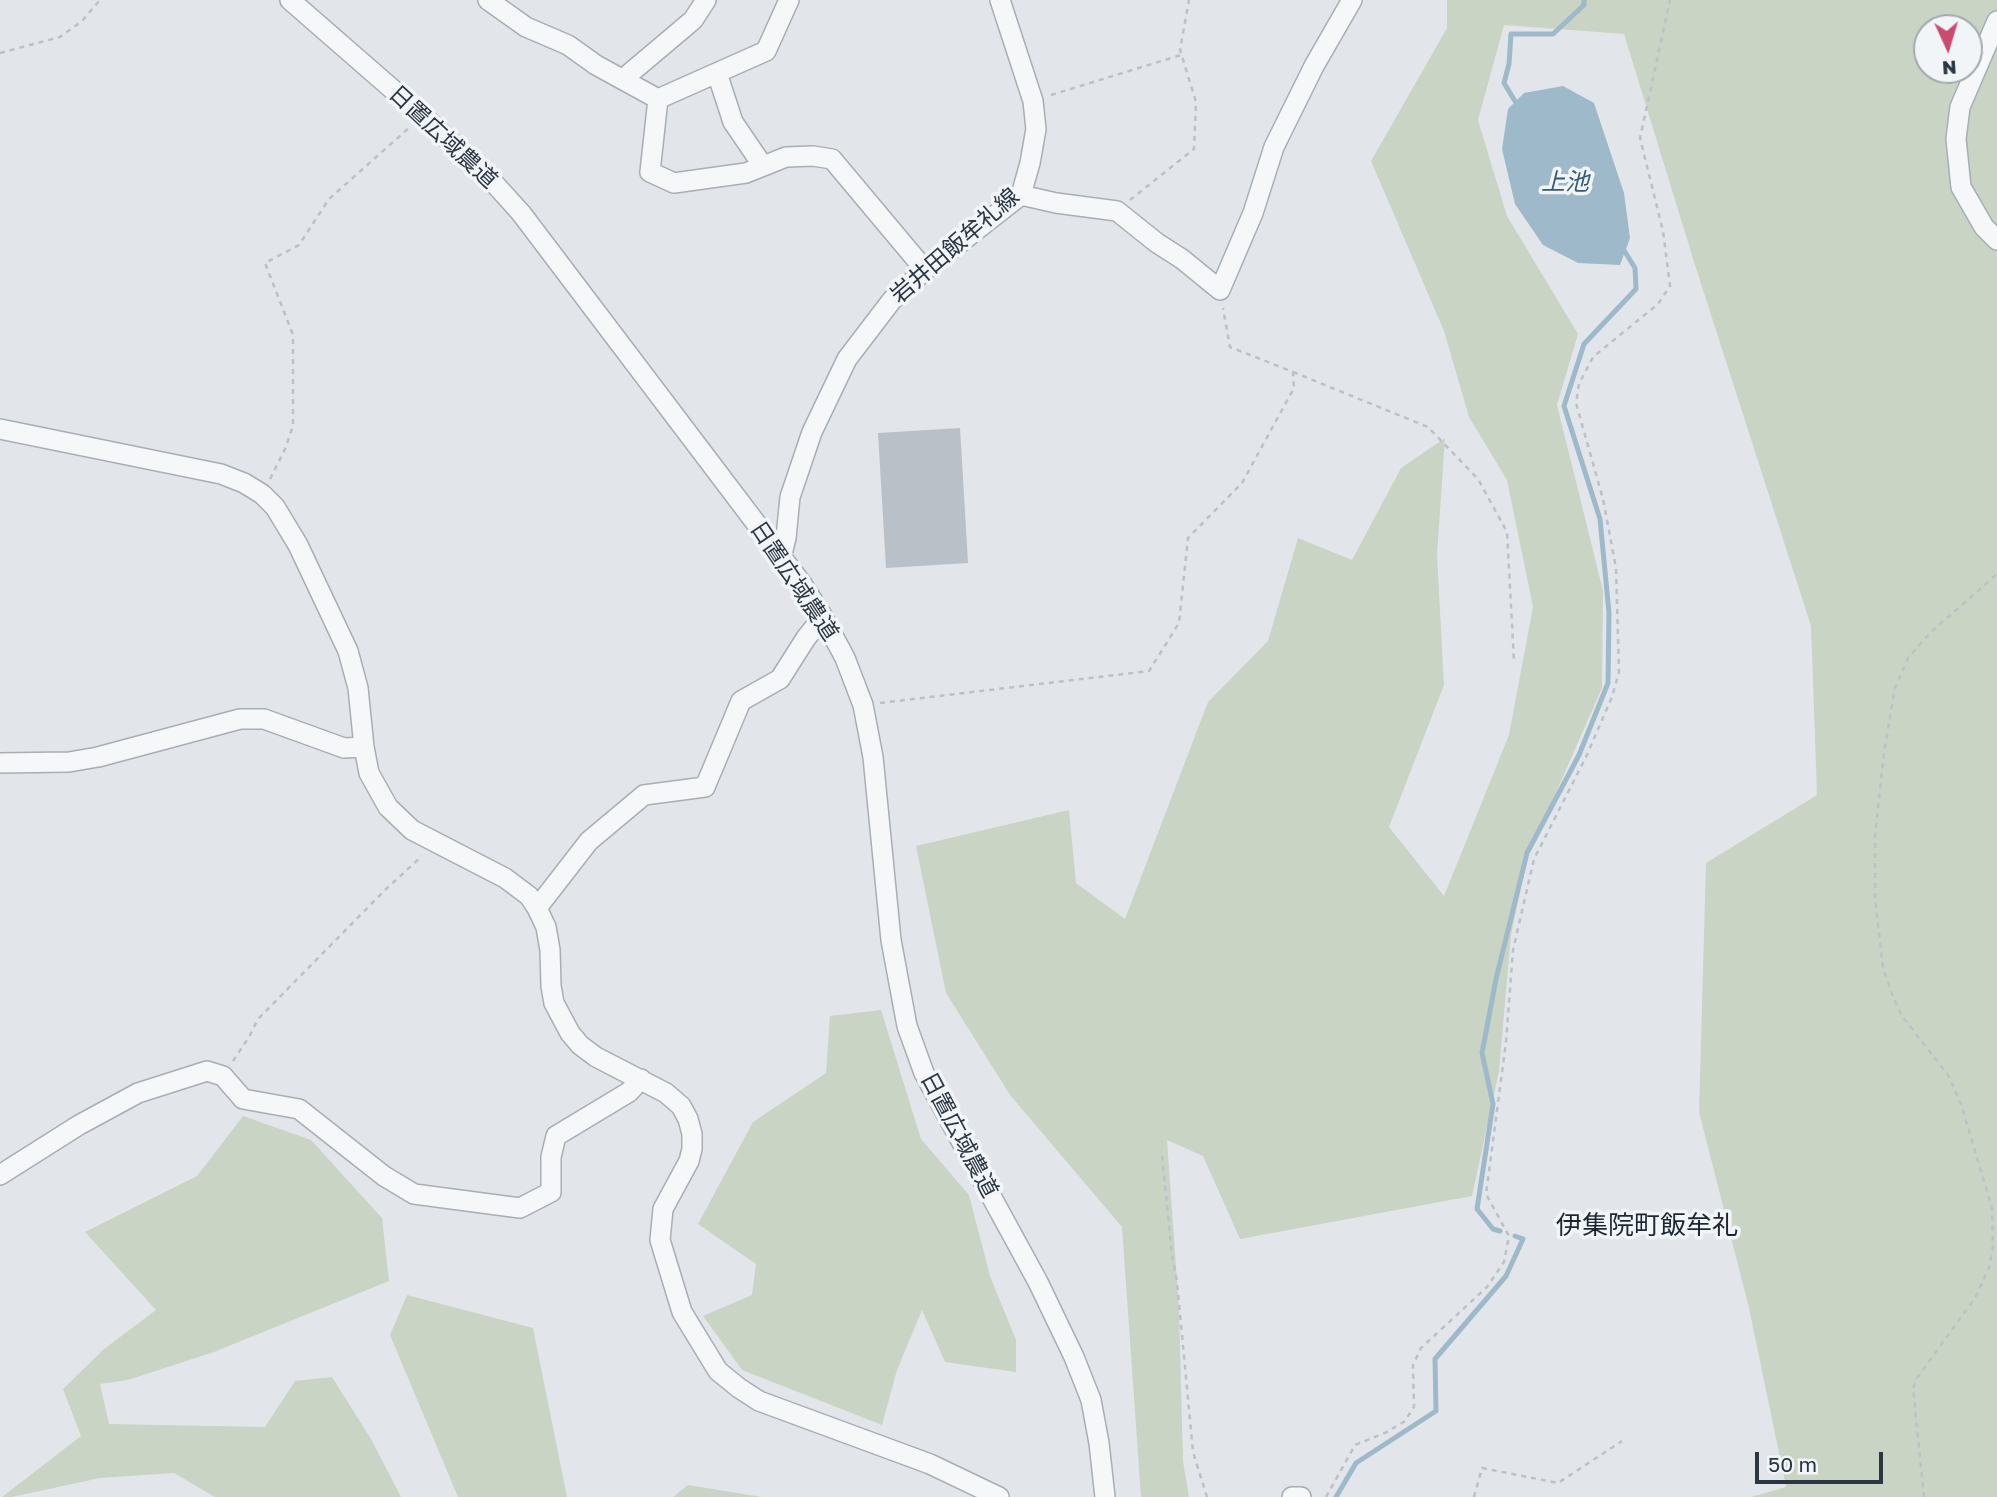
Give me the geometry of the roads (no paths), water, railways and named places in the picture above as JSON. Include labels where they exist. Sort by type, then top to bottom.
[{"type":"street","name":"日置広域農道","points":[[290,0],[422,116],[522,213],[823,617],[845,658],[863,705],[873,757],[891,940],[906,1027],[924,1073],[1038,1282],[1074,1357],[1091,1400],[1105,1497]]},
{"type":"street","points":[[488,0],[526,27],[568,45],[596,65],[658,99]]},
{"type":"street","points":[[622,79],[693,20],[706,0]]},
{"type":"street","points":[[658,99],[766,51],[789,0]]},
{"type":"street","name":"岩井田飯牟礼線","points":[[781,558],[790,497],[811,432],[847,359],[892,300],[925,270],[1021,195],[1036,129],[1033,101],[1000,0]]},
{"type":"street","points":[[1021,195],[1068,205],[1117,211],[1220,290],[1252,212],[1274,147],[1314,66],[1352,0]]},
{"type":"street","points":[[1997,21],[1960,107],[1956,139],[1961,187],[1984,227],[1997,240]]},
{"type":"street","points":[[717,73],[733,122],[763,166]]},
{"type":"street","points":[[658,99],[650,172],[674,183],[746,173],[786,157],[813,156],[832,159],[925,270]]},
{"type":"street","points":[[0,429],[221,474],[244,483],[275,506],[285,521],[348,651],[358,688],[363,747],[369,773],[388,807],[412,830],[519,887],[537,908],[546,928],[551,986],[561,1020],[580,1045],[596,1057],[666,1093],[681,1106],[688,1119],[692,1134],[688,1161],[663,1209],[660,1240],[682,1312],[718,1371],[759,1401],[930,1464],[999,1497]]},
{"type":"street","points":[[537,908],[589,841],[644,795],[705,787],[741,701],[780,679],[823,617]]},
{"type":"street","points":[[0,763],[41,764],[89,759],[240,719],[264,719],[344,748],[363,747]]},
{"type":"street","points":[[0,1175],[79,1125],[138,1093],[207,1071],[223,1076],[243,1099],[299,1109],[384,1176],[414,1194],[520,1208],[551,1192],[551,1157],[556,1136],[629,1092],[641,1079]]},
{"type":"street","points":[[1292,1497],[1301,1497]]},
{"type":"water","name":"上池","points":[[1563,86],[1594,103],[1624,193],[1630,238],[1620,265],[1578,263],[1543,245],[1515,204],[1502,149],[1508,109],[1524,93]]},
{"type":"waterway","points":[[1518,106],[1504,83],[1509,64],[1511,34],[1553,34],[1584,5],[1584,0]]},
{"type":"waterway","points":[[1500,1231],[1493,1229],[1477,1209],[1493,1104],[1482,1053],[1496,979],[1527,853],[1579,755],[1608,683],[1609,613],[1600,519],[1564,406],[1584,344],[1636,289],[1635,268],[1622,247]]},
{"type":"waterway","points":[[1336,1497],[1356,1463],[1436,1411],[1435,1359],[1506,1276],[1523,1239],[1515,1236]]},
{"type":"district","name":"伊集院町飯牟礼","points":[[1647,1226]]}]
